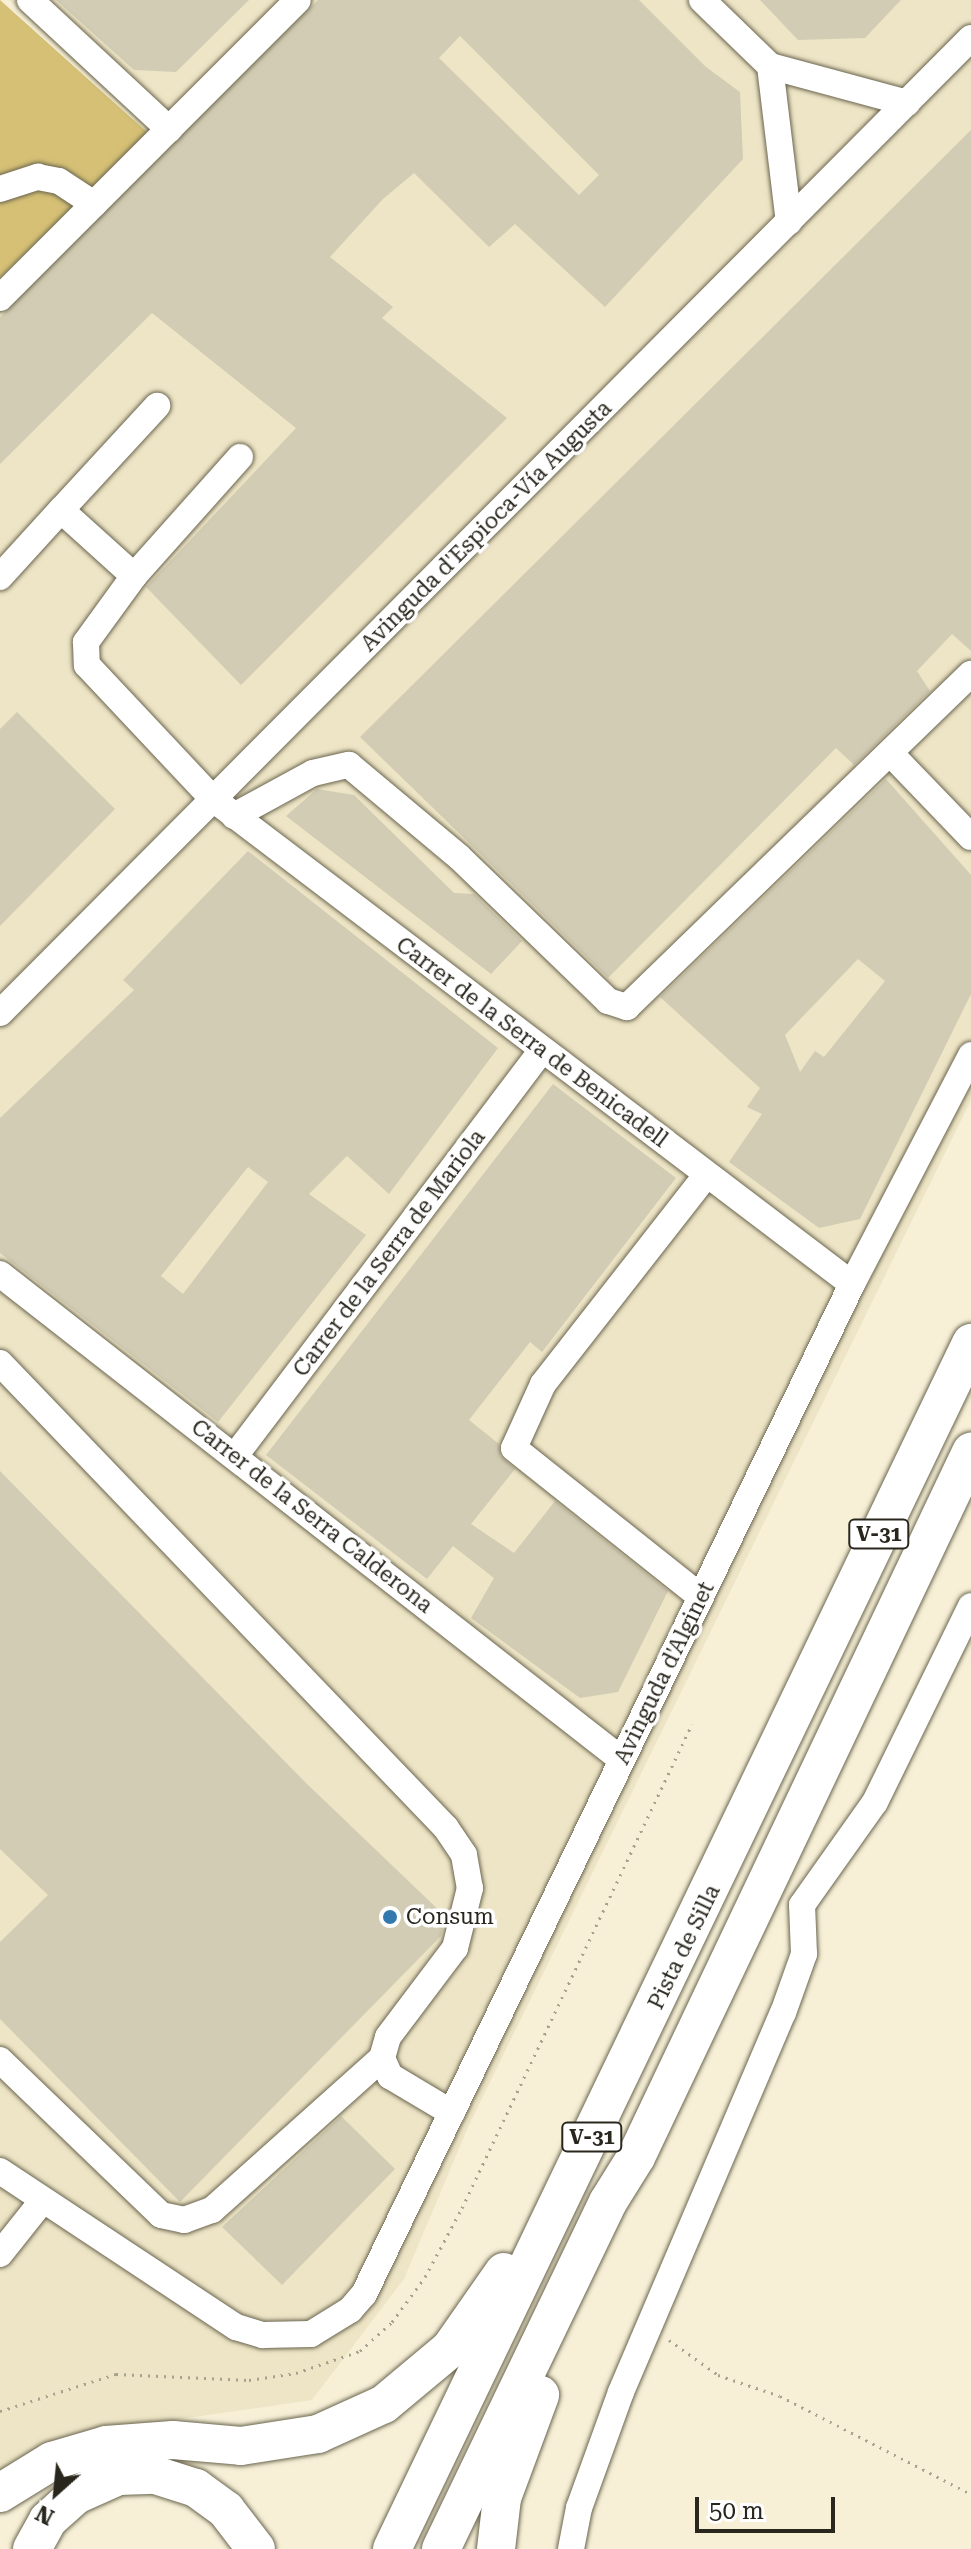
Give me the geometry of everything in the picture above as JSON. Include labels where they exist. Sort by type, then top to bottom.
[{"type":"highway","name":"Pista de Silla","points":[[392,2549],[971,1343]]},
{"type":"highway","name":"Pista de Silla","points":[[441,2549],[608,2202],[636,2157],[971,1452]]},
{"type":"highway","points":[[0,2493],[52,2461],[106,2445],[173,2440],[241,2446],[318,2434],[384,2404],[450,2349],[498,2286],[751,1763],[787,1724]]},
{"type":"highway","points":[[496,2549],[502,2498],[532,2411],[625,2213],[636,2157]]},
{"type":"highway","points":[[32,2549],[48,2520],[76,2495],[118,2476],[155,2475],[196,2488],[226,2510],[256,2549]]},
{"type":"street","points":[[30,0],[169,129]]},
{"type":"street","points":[[0,298],[298,0]]},
{"type":"street","points":[[702,0],[770,66],[907,103]]},
{"type":"street","name":"Avinguda d'Espioca-Vía Augusta","points":[[0,1013],[971,38]]},
{"type":"street","points":[[770,66],[789,222]]},
{"type":"street","points":[[0,189],[38,177],[59,181],[94,204]]},
{"type":"street","points":[[0,577],[157,406]]},
{"type":"street","name":"Carrer de la Serra de Benicadell","points":[[240,457],[134,576],[86,642],[87,665],[213,799],[234,816],[852,1284]]},
{"type":"street","points":[[61,510],[134,576]]},
{"type":"street","points":[[234,816],[313,773],[349,765],[459,857],[608,1001],[627,1007],[971,674]]},
{"type":"street","points":[[891,754],[971,837]]},
{"type":"street","name":"Carrer de la Serra de Mariola","points":[[235,1456],[542,1050]]},
{"type":"street","name":"Avinguda d'Alginet","points":[[43,2200],[250,2332],[281,2336],[323,2330],[364,2294],[852,1284],[971,1055]]},
{"type":"street","points":[[701,1597],[514,1448],[543,1384],[706,1175]]},
{"type":"street","name":"Carrer de la Serra Calderona","points":[[0,1274],[622,1760]]},
{"type":"street","points":[[0,1363],[446,1828],[464,1855],[470,1888],[455,1948],[388,2037],[382,2058],[212,2210],[184,2220],[161,2215],[0,2060]]},
{"type":"street","points":[[571,2549],[591,2474],[783,2013],[804,1954],[802,1905],[875,1802],[971,1606]]},
{"type":"street","points":[[382,2058],[390,2076],[452,2113]]},
{"type":"street","points":[[0,2171],[43,2200],[0,2254]]},
{"type":"path","points":[[651,2325],[718,2375],[780,2396],[971,2494]]},
{"type":"shaded area","points":[[0,0],[148,133],[0,278]]},
{"type":"shaded area","points":[[9,0],[971,0],[971,1100],[469,2125],[404,2279],[312,2400],[70,2435],[0,2473],[0,251],[135,118]]},
{"type":"building","points":[[56,0],[249,0],[176,72],[134,70]]},
{"type":"building","points":[[318,0],[639,0],[706,67],[740,92],[743,159],[605,307],[515,224],[489,247],[414,173],[383,199],[330,257],[393,307],[382,318],[507,418],[241,685],[146,587],[296,428],[152,313],[0,464],[0,317]],"holes":[[[460,36],[599,175],[579,195],[439,58]]]},
{"type":"building","points":[[760,0],[901,0],[865,38],[798,40]]},
{"type":"building","points":[[971,130],[971,651],[952,634],[917,671],[930,691],[854,765],[836,748],[608,978],[360,737]]},
{"type":"building","points":[[17,712],[115,809],[0,926],[0,729]]},
{"type":"building","points":[[886,779],[971,875],[971,994],[860,1219],[819,1228],[729,1162],[762,1114],[747,1107],[760,1088],[660,997]],"holes":[[[858,959],[885,981],[824,1057],[815,1051],[800,1072],[785,1035]]]},
{"type":"building","points":[[317,789],[354,795],[454,893],[474,894],[522,941],[491,974],[286,816]]},
{"type":"building","points":[[248,851],[498,1048],[389,1194],[347,1156],[309,1194],[366,1235],[218,1422],[0,1253],[0,1118],[134,990],[123,980]],"holes":[[[248,1167],[268,1182],[183,1294],[161,1276]]]},
{"type":"building","points":[[553,1084],[676,1178],[542,1352],[530,1342],[469,1420],[499,1444],[500,1456],[515,1469],[471,1524],[514,1553],[555,1501],[668,1591],[618,1692],[580,1698],[471,1618],[494,1578],[453,1546],[427,1579],[266,1455]]},
{"type":"building","points":[[0,1471],[305,1782],[446,1917],[441,1936],[180,2202],[0,2019],[0,1942],[48,1895],[0,1849]]},
{"type":"building","points":[[341,2116],[395,2169],[282,2285],[222,2227]]},
{"type":"place","name":"Consum","points":[[390,1917]]}]
